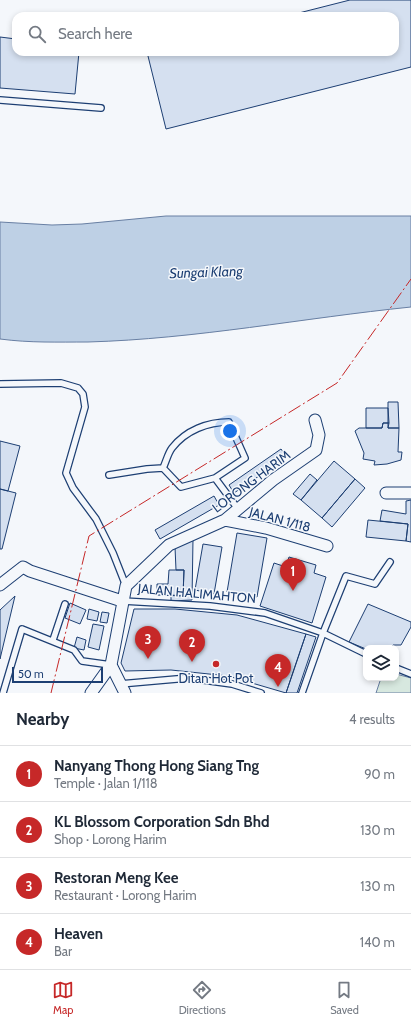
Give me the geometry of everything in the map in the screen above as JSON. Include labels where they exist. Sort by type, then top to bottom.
[{"type":"street","name":"LORONG HARIM","points":[[126,586],[169,545],[225,520],[272,480],[316,450],[319,435],[315,420]]},
{"type":"street","points":[[386,493],[411,493]]},
{"type":"street","name":"JALAN 1/118","points":[[225,520],[266,528],[327,546]]},
{"type":"street","name":"JALAN HALIMAHTON","points":[[0,585],[23,567],[30,571],[122,600]]},
{"type":"street","points":[[92,693],[111,665],[122,600],[126,586]]},
{"type":"street","points":[[111,665],[123,688]]},
{"type":"lane","points":[[0,100],[101,108]]},
{"type":"lane","points":[[0,384],[62,383],[78,388],[84,394],[85,408],[66,473],[73,488],[96,519],[113,553],[126,586]]},
{"type":"lane","points":[[217,422],[229,422],[245,458],[215,478],[180,487],[163,468],[171,448],[193,429],[217,422]]},
{"type":"lane","points":[[109,475],[163,468]]},
{"type":"lane","points":[[215,478],[238,509]]},
{"type":"lane","points":[[302,693],[323,633],[346,576],[375,584],[390,562]]},
{"type":"lane","name":"JALAN HALIMAHTON","points":[[122,600],[210,606],[265,614],[323,633],[363,653]]},
{"type":"lane","points":[[53,640],[65,604]]},
{"type":"lane","points":[[3,693],[22,629],[53,640],[74,650],[82,661],[111,665]]},
{"type":"lane","points":[[399,669],[411,674]]},
{"type":"lane","points":[[123,688],[188,678],[232,684],[261,693]]},
{"type":"shaded area","points":[[399,675],[411,678],[411,693],[376,693],[380,681],[399,681]]},
{"type":"water","name":"Sungai Klang","points":[[166,216],[411,216],[411,307],[169,337],[88,342],[22,341],[0,339],[0,222],[52,225],[82,224]]},
{"type":"building","points":[[350,0],[411,0],[411,67],[166,129],[148,56],[399,56],[399,12],[303,12]]},
{"type":"building","points":[[0,37],[12,38],[12,56],[79,56],[75,94],[0,88]]},
{"type":"building","points":[[388,402],[398,402],[399,428],[388,428]]},
{"type":"building","points":[[366,408],[388,408],[389,423],[383,423],[382,428],[366,428]]},
{"type":"building","points":[[383,423],[389,423],[388,428],[399,428],[398,452],[402,452],[401,460],[387,464],[374,465],[375,461],[363,459],[364,453],[355,431],[359,428],[382,428]]},
{"type":"building","points":[[0,441],[20,446],[8,491],[0,489]]},
{"type":"building","points":[[281,449],[287,457],[234,493],[229,485]]},
{"type":"building","points":[[334,461],[355,479],[322,518],[301,500]]},
{"type":"building","points":[[310,474],[317,480],[301,500],[293,494]]},
{"type":"building","points":[[355,479],[365,488],[332,527],[322,518]]},
{"type":"building","points":[[0,489],[16,493],[2,549],[0,549]]},
{"type":"building","points":[[214,496],[219,505],[160,539],[155,530]]},
{"type":"building","points":[[411,500],[411,542],[406,541],[408,524],[380,521],[382,510],[406,514],[406,501]]},
{"type":"building","points":[[368,520],[408,524],[406,541],[366,537]]},
{"type":"building","points":[[237,533],[267,538],[257,597],[227,592]]},
{"type":"building","points":[[193,539],[192,600],[171,601],[171,595],[183,596],[184,570],[176,570],[175,547]]},
{"type":"building","points":[[203,544],[222,547],[214,594],[195,590]]},
{"type":"building","points":[[289,557],[316,565],[314,573],[326,577],[312,623],[260,606],[274,563],[286,567]]},
{"type":"building","points":[[169,570],[184,570],[183,596],[157,595],[157,584],[168,584]]},
{"type":"building","points":[[15,596],[0,659],[0,610]]},
{"type":"building","points":[[70,603],[86,610],[80,624],[65,618]]},
{"type":"building","points":[[368,604],[411,622],[411,627],[401,645],[363,645],[363,648],[349,642]]},
{"type":"building","points":[[89,609],[99,612],[97,621],[87,619]]},
{"type":"building","points":[[134,609],[175,609],[237,615],[306,634],[286,693],[228,676],[171,670],[125,671],[121,663]]},
{"type":"building","points":[[102,612],[109,613],[107,623],[100,622]]},
{"type":"building","points":[[93,624],[104,626],[99,650],[88,647]]},
{"type":"building","points":[[306,634],[316,637],[297,693],[286,693]]},
{"type":"building","points":[[77,637],[86,640],[84,650],[74,648]]},
{"type":"power","points":[[51,693],[89,536],[337,383],[411,279]]},
{"type":"place","name":"Nanyang Thong Hong Siang Tng","points":[[293,591]]},
{"type":"place","name":"Restoran Meng Kee","points":[[148,659]]},
{"type":"place","name":"KL Blossom Corporation Sdn Bhd","points":[[192,662]]},
{"type":"place","name":"Ditan Hot Pot","points":[[216,664]]},
{"type":"place","name":"Heaven","points":[[278,687]]}]
